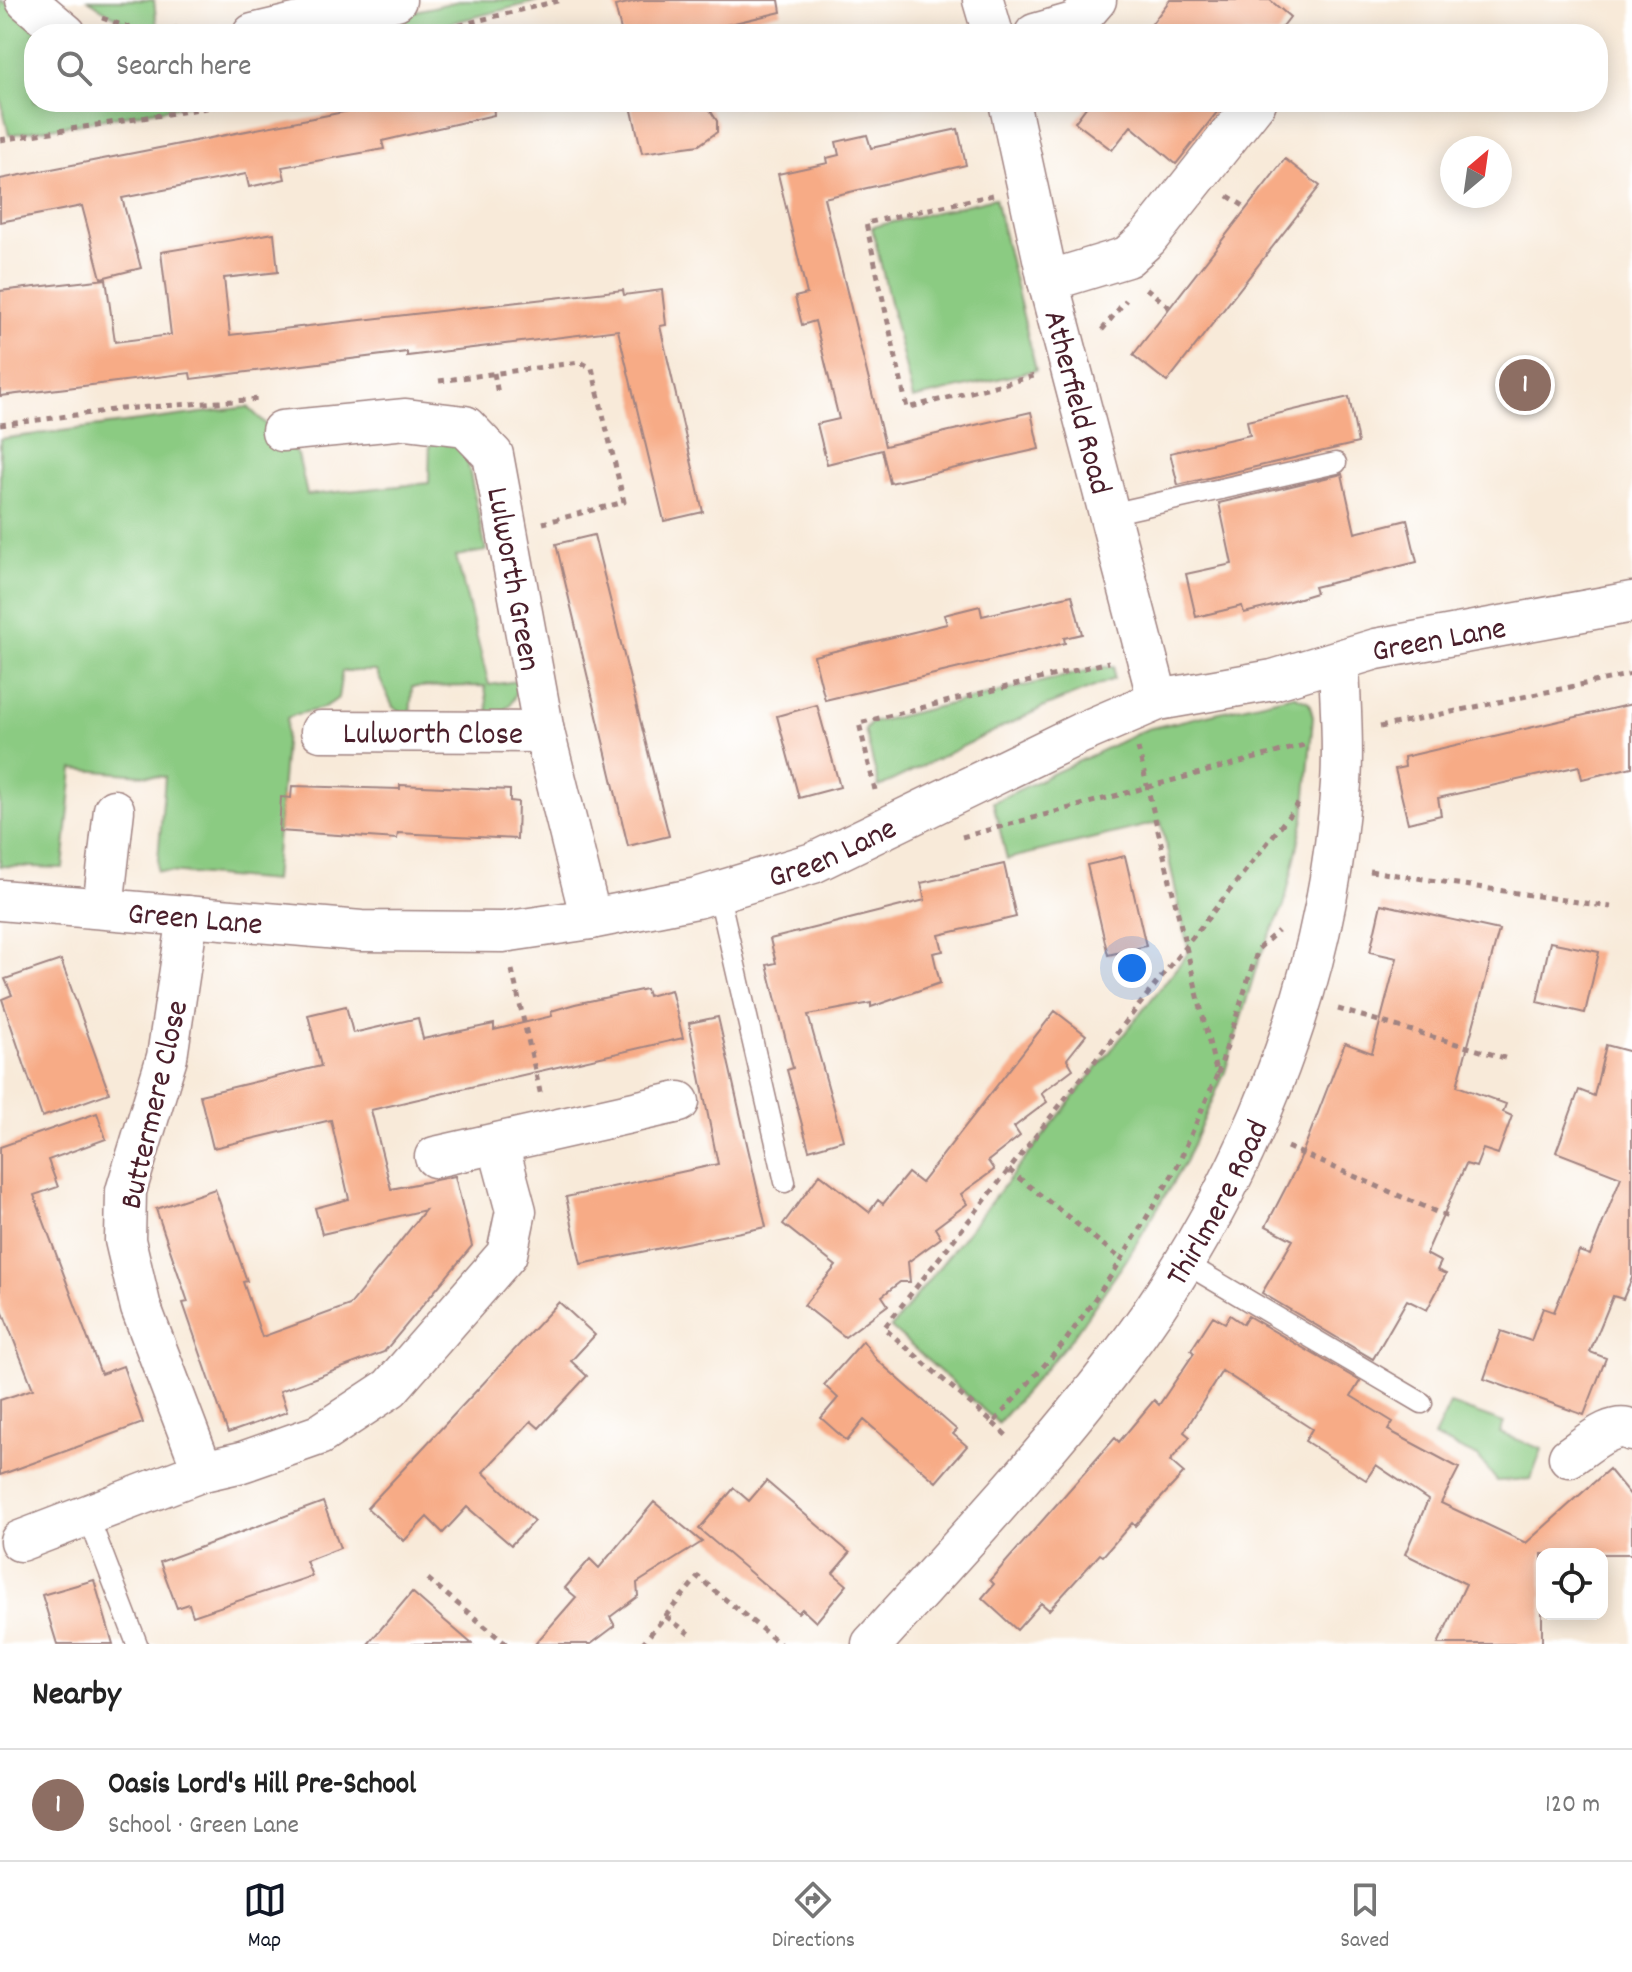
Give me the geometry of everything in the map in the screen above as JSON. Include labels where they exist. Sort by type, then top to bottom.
[{"type":"street","points":[[26,0],[81,24]]},
{"type":"street","points":[[287,24],[353,5],[396,0]]},
{"type":"street","points":[[983,0],[990,24]]},
{"type":"street","points":[[1070,24],[1077,22],[1096,0]]},
{"type":"street","name":"Atherfield Road","points":[[1011,112],[1048,281],[1146,653],[1144,706]]},
{"type":"street","points":[[1048,281],[1127,257],[1148,238],[1248,112]]},
{"type":"street","name":"Lulworth Green","points":[[279,414],[406,419],[465,426],[493,455],[544,732],[591,919]]},
{"type":"street","name":"Green Lane","points":[[0,900],[361,931],[503,932],[591,919],[718,891],[813,863],[1144,706],[1273,680],[1376,649],[1632,602]]},
{"type":"street","name":"Thirlmere Road","points":[[872,1644],[1035,1461],[1110,1370],[1183,1262],[1254,1132],[1302,999],[1332,857],[1341,783],[1339,662]]},
{"type":"street","name":"Lulworth Close","points":[[321,731],[544,732]]},
{"type":"street","points":[[103,908],[114,810]]},
{"type":"street","name":"Buttermere Close","points":[[188,916],[167,1057],[126,1191],[125,1240],[141,1308],[203,1471]]},
{"type":"street","points":[[435,1157],[679,1102]]},
{"type":"street","points":[[20,1541],[203,1471],[242,1462],[319,1435],[390,1388],[507,1254],[516,1211],[498,1144]]},
{"type":"street","points":[[1569,1457],[1611,1430],[1630,1424]]},
{"type":"lane","points":[[1110,514],[1336,463]]},
{"type":"lane","points":[[718,891],[785,1182]]},
{"type":"lane","points":[[1183,1262],[1422,1403]]},
{"type":"lane","points":[[88,1516],[137,1644]]},
{"type":"path","points":[[464,24],[561,0]]},
{"type":"path","points":[[0,140],[181,112]]},
{"type":"path","points":[[1003,192],[866,223],[907,408],[1047,373]]},
{"type":"path","points":[[1095,329],[1097,337]]},
{"type":"path","points":[[424,383],[580,362],[592,368],[624,502],[539,524]]},
{"type":"path","points":[[494,373],[498,394]]},
{"type":"path","points":[[0,425],[121,409],[279,414]]},
{"type":"path","points":[[889,789],[876,795],[859,723],[1146,653]]},
{"type":"path","points":[[951,842],[1341,736],[1632,674]]},
{"type":"path","points":[[1144,706],[1148,789],[1217,1075]]},
{"type":"path","points":[[1280,928],[1258,949],[1217,1075],[1177,1167],[1121,1259],[1064,1343],[993,1423],[884,1328],[1303,798]]},
{"type":"path","points":[[1332,857],[1360,870],[1611,907]]},
{"type":"path","points":[[503,932],[549,1132]]},
{"type":"path","points":[[1302,999],[1508,1059]]},
{"type":"path","points":[[1254,1132],[1448,1217]]},
{"type":"path","points":[[1009,1170],[1121,1259]]},
{"type":"path","points":[[642,1644],[698,1577],[780,1644]]},
{"type":"path","points":[[428,1579],[506,1644]]},
{"type":"path","points":[[666,1616],[689,1634]]},
{"type":"green space","points":[[0,0],[35,24],[24,24],[24,112],[146,112],[9,135],[0,96]]},
{"type":"green space","points":[[88,0],[154,0],[157,24],[127,24]]},
{"type":"green space","points":[[463,0],[542,0],[447,24],[360,24]]},
{"type":"green space","points":[[995,198],[1036,370],[913,399],[872,227]]},
{"type":"green space","points":[[248,407],[298,455],[307,495],[429,483],[430,436],[449,436],[465,450],[486,551],[456,556],[489,685],[518,681],[513,700],[507,708],[489,717],[485,686],[412,687],[410,717],[393,707],[376,671],[342,671],[338,698],[319,709],[287,718],[274,881],[157,871],[165,777],[73,769],[63,868],[0,866],[0,439]]},
{"type":"green space","points":[[1103,667],[1114,667],[1114,679],[1044,707],[879,787],[865,730],[871,723]]},
{"type":"green space","points":[[1293,695],[1309,702],[1313,717],[1304,818],[1284,906],[1259,958],[1225,1072],[1185,1162],[1127,1259],[1072,1338],[998,1423],[891,1328],[1189,952],[1161,822],[1007,859],[993,802],[1147,729]]},
{"type":"green space","points":[[1450,1404],[1504,1423],[1500,1433],[1542,1449],[1531,1479],[1497,1481],[1478,1457],[1434,1437]]},
{"type":"building","points":[[641,0],[779,0],[781,12],[730,24],[620,24],[615,6]]},
{"type":"building","points":[[1170,0],[1270,0],[1290,17],[1285,24],[1152,24]]},
{"type":"building","points":[[344,112],[494,112],[494,115],[382,141],[384,149],[282,167],[285,179],[249,187],[246,174],[122,198],[141,268],[101,278],[82,206],[0,222],[0,179]]},
{"type":"building","points":[[632,112],[711,112],[717,121],[717,132],[699,145],[642,153]]},
{"type":"building","points":[[1082,112],[1217,112],[1176,164],[1131,126],[1112,150],[1075,122]]},
{"type":"building","points":[[958,129],[966,165],[824,198],[885,446],[1031,412],[1039,449],[890,483],[882,450],[827,464],[817,424],[839,419],[815,321],[802,325],[795,297],[807,294],[778,174],[828,163],[827,158],[839,155],[836,142],[867,135],[871,148]]},
{"type":"building","points":[[1285,159],[1320,186],[1167,382],[1133,355]]},
{"type":"building","points":[[274,233],[278,272],[224,278],[230,335],[623,290],[624,295],[662,290],[666,325],[660,326],[703,512],[664,521],[618,330],[407,356],[407,352],[191,379],[190,373],[0,396],[0,291],[106,279],[115,342],[171,335],[161,252]]},
{"type":"building","points":[[1349,397],[1358,443],[1178,485],[1170,453],[1250,435],[1247,421]]},
{"type":"building","points":[[1342,474],[1355,533],[1407,520],[1417,562],[1314,587],[1316,593],[1273,606],[1244,613],[1242,606],[1196,617],[1186,574],[1232,564],[1219,503]]},
{"type":"building","points":[[594,535],[669,836],[628,846],[556,544]]},
{"type":"building","points":[[1072,595],[1082,634],[1064,638],[1065,643],[825,700],[814,656],[947,624],[944,615],[980,606],[982,616]]},
{"type":"building","points":[[1632,704],[1632,767],[1582,779],[1579,766],[1438,798],[1441,815],[1408,823],[1395,769],[1405,767],[1404,757]]},
{"type":"building","points":[[817,705],[840,787],[799,798],[777,716]]},
{"type":"building","points":[[400,785],[510,790],[510,801],[518,802],[517,839],[398,833],[397,839],[279,831],[281,797],[291,798],[292,786],[400,789]]},
{"type":"building","points":[[1125,856],[1146,946],[1108,955],[1087,865]]},
{"type":"building","points":[[1004,864],[1016,917],[939,935],[943,951],[933,953],[940,983],[871,1007],[871,1003],[808,1015],[843,1140],[809,1150],[787,1070],[793,1068],[767,965],[776,963],[770,939],[925,900],[921,883]]},
{"type":"building","points":[[1381,904],[1499,930],[1457,1086],[1506,1104],[1503,1112],[1512,1116],[1498,1154],[1483,1149],[1476,1167],[1466,1164],[1426,1254],[1441,1262],[1437,1270],[1446,1274],[1427,1310],[1407,1300],[1373,1359],[1262,1293],[1293,1240],[1266,1226],[1298,1164],[1345,1043],[1372,1053],[1397,958],[1370,952]]},
{"type":"building","points":[[1550,942],[1599,952],[1585,1013],[1537,1002]]},
{"type":"building","points":[[61,960],[109,1093],[42,1117],[2,999],[12,995],[5,979]]},
{"type":"building","points":[[646,989],[648,996],[671,990],[683,1038],[371,1110],[391,1189],[455,1176],[472,1246],[384,1352],[280,1391],[287,1412],[228,1433],[183,1303],[188,1302],[156,1209],[215,1189],[247,1281],[243,1282],[262,1337],[350,1305],[425,1210],[322,1234],[315,1208],[349,1199],[331,1120],[213,1148],[200,1095],[321,1066],[308,1015],[346,1006],[353,1033],[418,1018],[423,1039],[494,1024],[494,1030],[552,1016],[551,1011],[575,1004]]},
{"type":"building","points":[[1055,1011],[1086,1035],[1067,1059],[1073,1069],[1041,1093],[1047,1102],[1014,1127],[1020,1136],[988,1161],[994,1170],[961,1194],[967,1204],[935,1228],[941,1238],[908,1262],[910,1282],[900,1282],[882,1296],[888,1305],[845,1337],[804,1305],[836,1266],[783,1224],[820,1174],[869,1212],[878,1200],[883,1204],[908,1173],[921,1183]]},
{"type":"building","points":[[718,1017],[766,1227],[581,1264],[566,1197],[718,1164],[689,1023]]},
{"type":"building","points":[[1606,1045],[1632,1052],[1632,1278],[1623,1299],[1613,1296],[1590,1352],[1606,1358],[1584,1415],[1484,1379],[1501,1331],[1531,1341],[1543,1308],[1554,1312],[1579,1251],[1590,1255],[1621,1177],[1556,1152],[1579,1090],[1594,1096]]},
{"type":"building","points":[[97,1113],[106,1139],[48,1160],[58,1187],[34,1195],[101,1374],[123,1366],[143,1423],[0,1475],[0,1400],[33,1389],[0,1305],[0,1147]]},
{"type":"building","points":[[559,1302],[595,1335],[571,1361],[587,1376],[539,1428],[531,1421],[483,1472],[534,1521],[511,1545],[467,1507],[443,1533],[427,1517],[404,1541],[367,1508]]},
{"type":"building","points":[[1230,1315],[1243,1324],[1248,1316],[1360,1381],[1351,1396],[1393,1422],[1388,1430],[1459,1468],[1441,1503],[1526,1543],[1609,1469],[1632,1497],[1632,1554],[1608,1554],[1608,1548],[1536,1548],[1536,1620],[1542,1620],[1542,1644],[1438,1644],[1466,1584],[1405,1554],[1428,1500],[1376,1465],[1366,1480],[1305,1441],[1312,1429],[1222,1371],[1184,1432],[1190,1437],[1170,1461],[1184,1473],[1135,1526],[1132,1523],[1103,1556],[1100,1554],[1049,1610],[1041,1603],[1017,1630],[982,1598],[994,1584],[990,1580],[1115,1438],[1119,1442],[1154,1400],[1159,1405],[1194,1353],[1191,1350],[1213,1316],[1225,1323]]},
{"type":"building","points":[[863,1341],[877,1360],[957,1430],[953,1434],[967,1446],[936,1482],[864,1420],[847,1441],[821,1418],[838,1398],[824,1385]]},
{"type":"building","points":[[766,1481],[850,1553],[833,1573],[847,1585],[816,1622],[802,1609],[798,1613],[699,1529],[734,1488],[749,1501]]},
{"type":"building","points":[[323,1502],[340,1548],[306,1561],[312,1576],[193,1616],[189,1604],[177,1608],[160,1562]]},
{"type":"building","points":[[654,1502],[702,1542],[637,1583],[638,1596],[610,1617],[615,1626],[591,1644],[535,1644],[576,1597],[565,1588],[590,1559],[599,1568]]},
{"type":"building","points":[[94,1580],[113,1644],[57,1644],[42,1595]]},
{"type":"building","points":[[412,1592],[429,1607],[472,1644],[368,1644]]},
{"type":"place","name":"Oasis Lord's Hill Pre-School","points":[[1525,385]]}]
